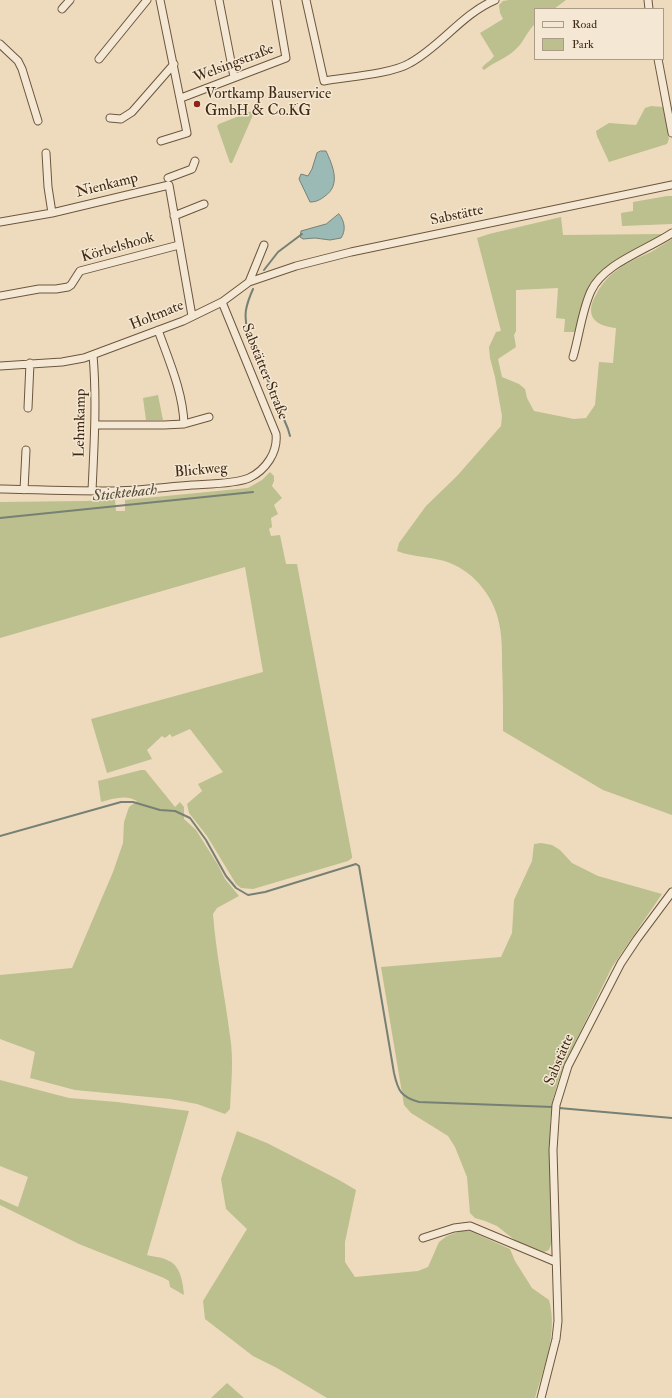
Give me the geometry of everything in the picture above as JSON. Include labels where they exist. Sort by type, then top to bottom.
[{"type":"street","points":[[62,9],[70,0]]},
{"type":"street","points":[[99,59],[147,0]]},
{"type":"street","points":[[160,0],[187,133],[162,141]]},
{"type":"street","points":[[219,0],[234,77]]},
{"type":"street","name":"Welsingstraße","points":[[181,98],[286,58],[276,0]]},
{"type":"street","points":[[306,0],[324,81],[386,71],[408,64],[423,56],[468,15],[495,0]]},
{"type":"street","points":[[0,44],[18,61],[22,69],[38,121]]},
{"type":"street","points":[[658,60],[672,133]]},
{"type":"street","points":[[110,118],[121,119],[132,112],[174,64]]},
{"type":"street","points":[[46,153],[48,187],[52,213]]},
{"type":"street","name":"Nienkamp","points":[[0,222],[52,213],[168,179],[192,169],[195,160]]},
{"type":"street","points":[[168,179],[192,316]]},
{"type":"street","name":"Sabstätte","points":[[249,282],[296,266],[351,252],[672,185]]},
{"type":"street","points":[[174,216],[204,204]]},
{"type":"street","points":[[573,357],[591,292],[598,280],[622,262],[672,233]]},
{"type":"street","name":"Körbelshook","points":[[0,296],[39,288],[56,289],[68,287],[80,271],[179,245]]},
{"type":"street","points":[[249,282],[264,245]]},
{"type":"street","name":"Holtmate","points":[[0,366],[71,360],[93,355],[158,330],[222,302],[249,282]]},
{"type":"street","name":"Sabstätter Straße","points":[[222,302],[276,434],[277,442],[273,453]]},
{"type":"street","points":[[158,330],[181,397],[184,411],[184,424]]},
{"type":"street","name":"Lehmkamp","points":[[92,491],[95,425],[95,378],[93,355]]},
{"type":"street","points":[[28,408],[30,363]]},
{"type":"street","points":[[95,425],[164,426],[184,424],[208,417]]},
{"type":"street","points":[[24,490],[26,450]]},
{"type":"street","name":"Blickweg","points":[[0,489],[123,491],[240,481],[264,468],[273,453]]},
{"type":"street","name":"Sabstätte","points":[[541,1398],[556,1339],[558,1321],[553,1138],[556,1106],[561,1086],[568,1066],[621,963],[637,938],[672,892]]},
{"type":"street","points":[[423,1238],[454,1228],[470,1226],[556,1262]]},
{"type":"green space","points":[[566,0],[555,8],[534,8],[534,25],[519,46],[509,55],[484,70],[482,68],[494,56],[480,33],[503,19],[500,13],[499,5],[503,1]]},
{"type":"green space","points":[[651,106],[663,107],[669,139],[667,144],[609,162],[596,131],[609,123],[636,125],[645,108]]},
{"type":"green space","points":[[252,111],[253,115],[232,163],[230,163],[217,126]]},
{"type":"green space","points":[[672,196],[672,224],[622,226],[621,213],[633,211],[633,202]]},
{"type":"green space","points":[[561,217],[563,235],[665,234],[619,258],[602,270],[595,278],[586,296],[576,332],[564,332],[565,319],[556,318],[558,288],[516,290],[516,331],[514,335],[516,347],[498,359],[502,377],[519,384],[525,389],[527,398],[534,411],[574,419],[586,418],[595,405],[599,362],[613,363],[616,328],[599,324],[593,318],[591,310],[594,299],[606,280],[612,274],[626,264],[651,252],[672,239],[672,815],[603,790],[503,731],[501,637],[498,618],[490,598],[477,581],[460,568],[444,561],[410,555],[397,551],[399,543],[426,506],[457,476],[501,426],[502,416],[489,347],[496,332],[501,331],[477,238]]},
{"type":"green space","points":[[158,395],[163,420],[146,420],[143,398]]},
{"type":"green space","points":[[270,472],[274,476],[272,486],[282,498],[274,505],[278,514],[271,518],[272,527],[269,529],[271,536],[280,535],[286,564],[297,564],[352,858],[348,861],[253,889],[241,888],[236,884],[207,836],[189,813],[187,804],[202,791],[198,784],[223,772],[190,729],[172,737],[170,734],[165,738],[162,736],[147,750],[152,759],[107,773],[91,719],[263,672],[245,567],[0,638],[0,502],[86,501],[115,499],[116,511],[125,511],[125,500],[248,488],[262,480]]},
{"type":"green space","points":[[145,770],[175,807],[180,802],[184,807],[184,819],[196,830],[225,879],[239,896],[217,908],[213,914],[232,1054],[230,1109],[225,1114],[197,1104],[170,1099],[75,1090],[30,1078],[35,1052],[0,1039],[0,975],[72,968],[113,872],[123,843],[124,822],[129,807],[137,801],[124,797],[101,802],[98,781]]},
{"type":"green space","points":[[541,843],[552,845],[560,850],[572,863],[598,876],[662,894],[612,967],[564,1065],[557,1085],[553,1099],[550,1123],[550,1179],[553,1238],[549,1250],[544,1252],[516,1241],[497,1226],[475,1218],[470,1213],[467,1177],[455,1147],[448,1136],[411,1113],[404,1105],[381,967],[501,957],[512,933],[514,900],[532,861],[534,844]]},
{"type":"green space","points":[[0,1080],[69,1098],[189,1111],[147,1255],[161,1258],[173,1263],[181,1276],[184,1295],[170,1287],[169,1281],[164,1278],[79,1244],[0,1205],[0,1199],[18,1207],[28,1177],[0,1166]]},
{"type":"green space","points":[[237,1131],[267,1143],[356,1190],[345,1242],[345,1262],[355,1277],[418,1271],[428,1267],[439,1242],[447,1236],[461,1231],[470,1231],[510,1249],[515,1261],[532,1288],[549,1300],[552,1324],[551,1337],[546,1362],[535,1398],[327,1398],[277,1368],[253,1356],[205,1319],[203,1301],[247,1229],[226,1209],[221,1179]]},
{"type":"green space","points":[[227,1383],[244,1398],[211,1398]]},
{"type":"water","points":[[326,151],[329,157],[334,175],[333,186],[330,192],[325,196],[314,202],[310,202],[299,179],[301,174],[308,176],[317,153]]},
{"type":"water","points":[[339,214],[343,220],[344,226],[344,232],[341,238],[330,240],[315,238],[303,239],[300,237],[301,231],[326,224]]},
{"type":"waterway","points":[[264,270],[278,252],[302,234]]},
{"type":"waterway","name":"Sticktebach","points":[[253,289],[246,310],[248,332],[290,436]]},
{"type":"waterway","name":"Sticktebach","points":[[0,518],[253,492]]},
{"type":"waterway","points":[[0,836],[121,802],[133,802],[160,810],[175,811],[190,818],[206,840],[226,876],[236,888],[248,895],[265,892],[356,864],[359,866],[394,1073],[401,1092],[408,1098],[419,1102],[553,1107]]},
{"type":"waterway","points":[[559,1108],[672,1118]]},
{"type":"place","name":"Vortkamp Bauservice GmbH & Co.KG","points":[[197,104]]}]
